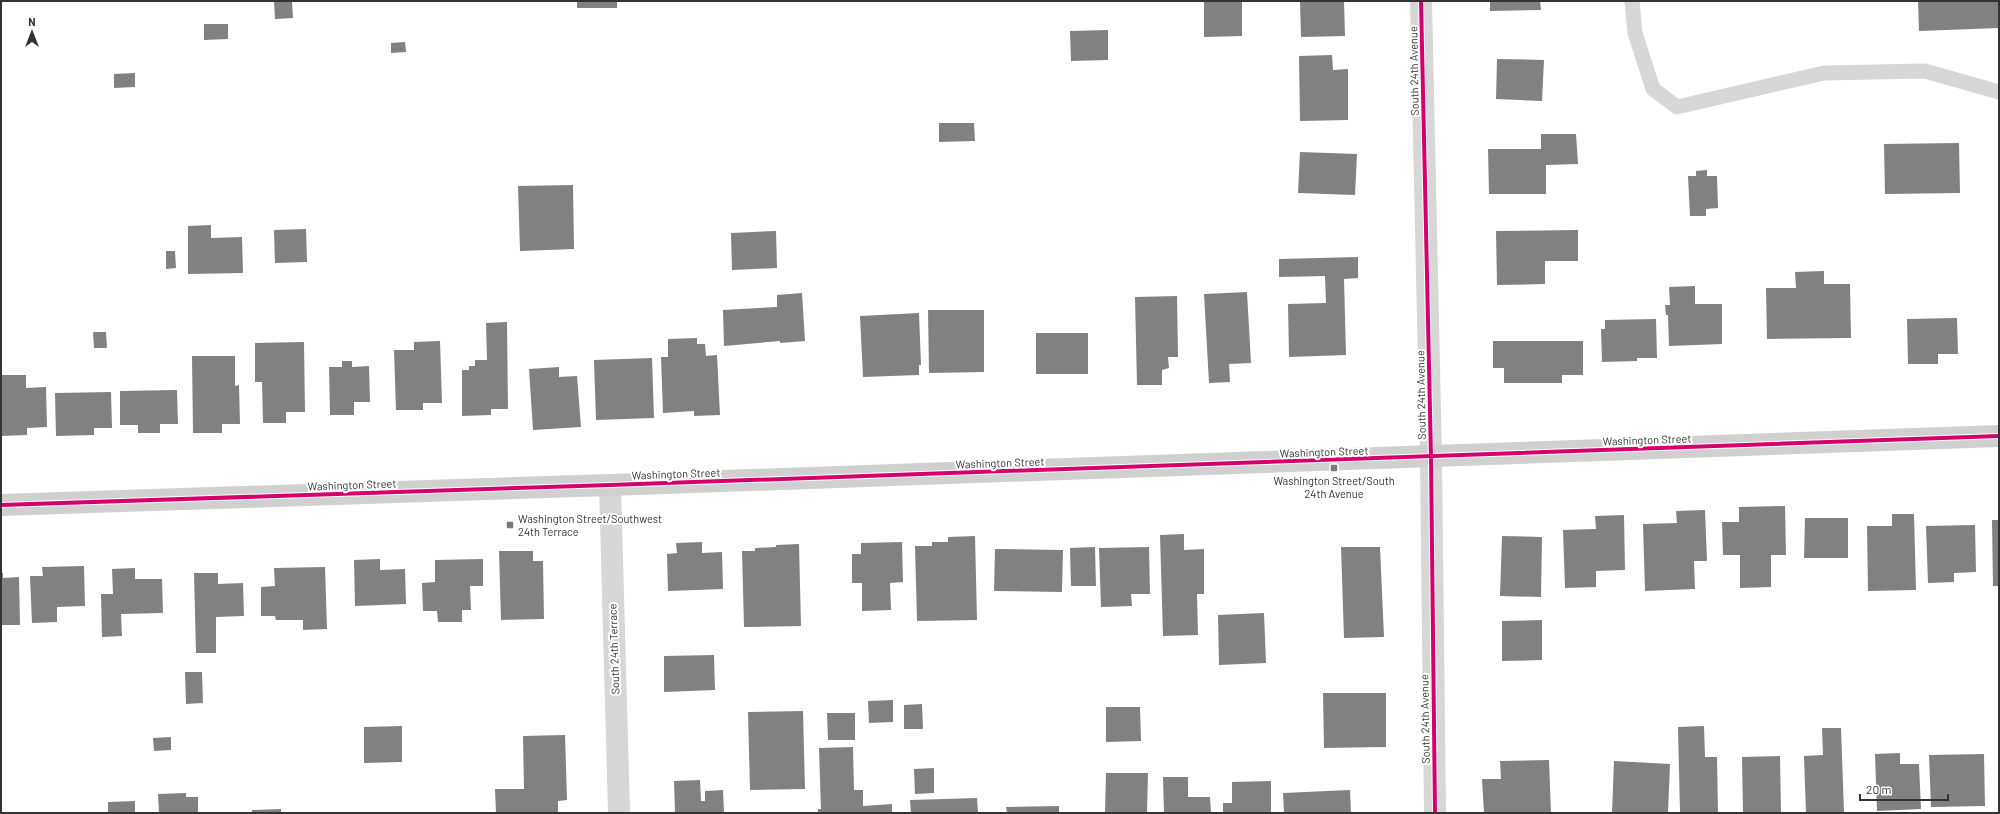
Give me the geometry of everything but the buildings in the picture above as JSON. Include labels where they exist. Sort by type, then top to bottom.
[{"type":"street","name":"South 24th Avenue","points":[[1421,1],[1431,457],[1435,813]]},
{"type":"street","name":"Washington Street","points":[[1,505],[610,486],[1999,436]]},
{"type":"street","name":"South 24th Terrace","points":[[610,486],[619,813]]},
{"type":"lane","points":[[1632,1],[1635,33],[1653,89],[1676,107],[1824,73],[1925,72],[1999,92]]},
{"type":"cycle path","points":[[1421,1],[1431,457],[1435,813]]},
{"type":"cycle path","points":[[1,505],[1999,436]]},
{"type":"place","name":"Washington Street/South 24th Avenue","points":[[1334,468]]},
{"type":"place","name":"Washington Street/Southwest 24th Terrace","points":[[510,525]]}]
